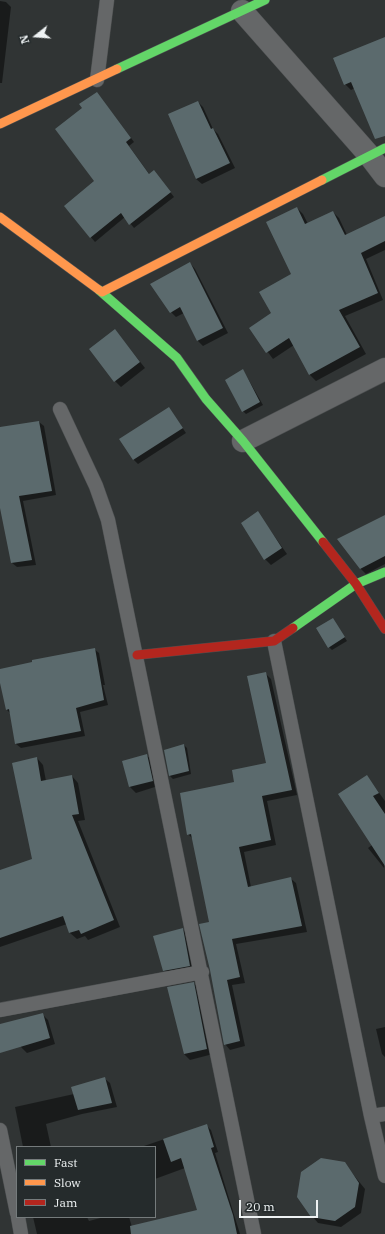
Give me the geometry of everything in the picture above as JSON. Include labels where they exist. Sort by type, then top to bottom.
[{"type":"street","points":[[0,124],[265,0]]},
{"type":"street","points":[[242,11],[377,152],[385,176]]},
{"type":"street","points":[[102,292],[377,152]]},
{"type":"street","points":[[0,217],[102,292],[177,358],[206,399],[243,441],[356,584],[385,629]]},
{"type":"street","points":[[243,441],[385,369]]},
{"type":"street","points":[[137,655],[274,641],[356,584],[385,572]]},
{"type":"lane","points":[[96,80],[107,0]]},
{"type":"lane","points":[[60,409],[96,486],[108,520],[202,972],[254,1234]]},
{"type":"lane","points":[[274,641],[371,1116],[385,1176]]},
{"type":"lane","points":[[0,1010],[202,972]]},
{"type":"lane","points":[[371,1116],[385,1114]]},
{"type":"lane","points":[[0,1130],[16,1208]]},
{"type":"lane","points":[[18,1218],[21,1234]]},
{"type":"building","points":[[385,37],[385,136],[375,139],[351,82],[344,85],[333,58]]},
{"type":"building","points":[[97,92],[131,138],[126,142],[149,174],[154,170],[171,192],[129,225],[121,213],[90,238],[64,206],[94,181],[55,129],[82,108],[79,104]]},
{"type":"building","points":[[198,101],[211,129],[213,128],[230,163],[196,179],[168,114]]},
{"type":"building","points":[[297,207],[305,224],[333,211],[345,235],[385,216],[385,241],[361,253],[378,293],[339,310],[360,347],[309,375],[289,338],[266,353],[249,328],[271,313],[259,292],[291,274],[266,222]]},
{"type":"building","points":[[190,262],[223,328],[197,341],[180,307],[170,313],[150,284]]},
{"type":"building","points":[[115,329],[140,362],[114,382],[89,349]]},
{"type":"building","points":[[243,369],[260,402],[242,412],[225,380]]},
{"type":"building","points":[[169,407],[183,428],[133,460],[119,439]]},
{"type":"building","points":[[39,421],[52,491],[19,496],[32,560],[11,563],[0,508],[0,427]]},
{"type":"building","points":[[258,511],[282,548],[264,560],[241,523]]},
{"type":"building","points":[[385,515],[385,556],[360,569],[337,539]]},
{"type":"building","points":[[333,618],[345,637],[328,648],[316,628]]},
{"type":"building","points":[[95,648],[104,700],[76,708],[81,731],[15,744],[9,709],[6,710],[0,683],[0,669],[32,662],[32,660]]},
{"type":"building","points":[[266,672],[292,790],[262,796],[271,840],[239,847],[248,887],[291,877],[302,926],[232,939],[240,977],[227,980],[240,1041],[224,1045],[210,970],[199,924],[209,922],[191,834],[187,835],[180,793],[234,782],[232,770],[266,763],[247,676]]},
{"type":"building","points":[[184,744],[189,771],[169,776],[164,750]]},
{"type":"building","points":[[147,754],[153,781],[129,787],[122,761]]},
{"type":"building","points":[[37,757],[41,781],[72,775],[79,814],[72,815],[114,920],[81,934],[79,930],[69,933],[63,916],[0,938],[0,870],[32,859],[12,763]]},
{"type":"building","points":[[367,775],[379,793],[373,796],[385,814],[385,866],[338,794]]},
{"type":"building","points":[[183,928],[190,966],[163,971],[153,936]]},
{"type":"building","points":[[194,982],[207,1049],[184,1054],[167,987]]},
{"type":"building","points":[[43,1013],[50,1038],[0,1053],[0,1024]]},
{"type":"building","points":[[105,1077],[112,1103],[78,1110],[71,1087]]},
{"type":"building","points":[[207,1124],[214,1147],[211,1148],[233,1215],[237,1234],[131,1234],[130,1226],[197,1210],[181,1158],[171,1162],[163,1139]]},
{"type":"building","points":[[321,1158],[345,1162],[359,1183],[355,1207],[335,1221],[311,1217],[297,1197],[301,1172]]},
{"type":"traffic: fast","points":[[117,69],[265,0]]},
{"type":"traffic: fast","points":[[322,180],[385,148]]},
{"type":"traffic: fast","points":[[99,290],[177,358],[206,399],[243,441],[323,542]]},
{"type":"traffic: fast","points":[[293,628],[356,584],[385,572]]},
{"type":"traffic: slow","points":[[0,124],[117,69]]},
{"type":"traffic: slow","points":[[102,292],[322,180]]},
{"type":"traffic: slow","points":[[0,217],[99,290]]},
{"type":"traffic: jam","points":[[323,542],[356,584],[385,629]]},
{"type":"traffic: jam","points":[[137,655],[274,641],[293,628]]}]
